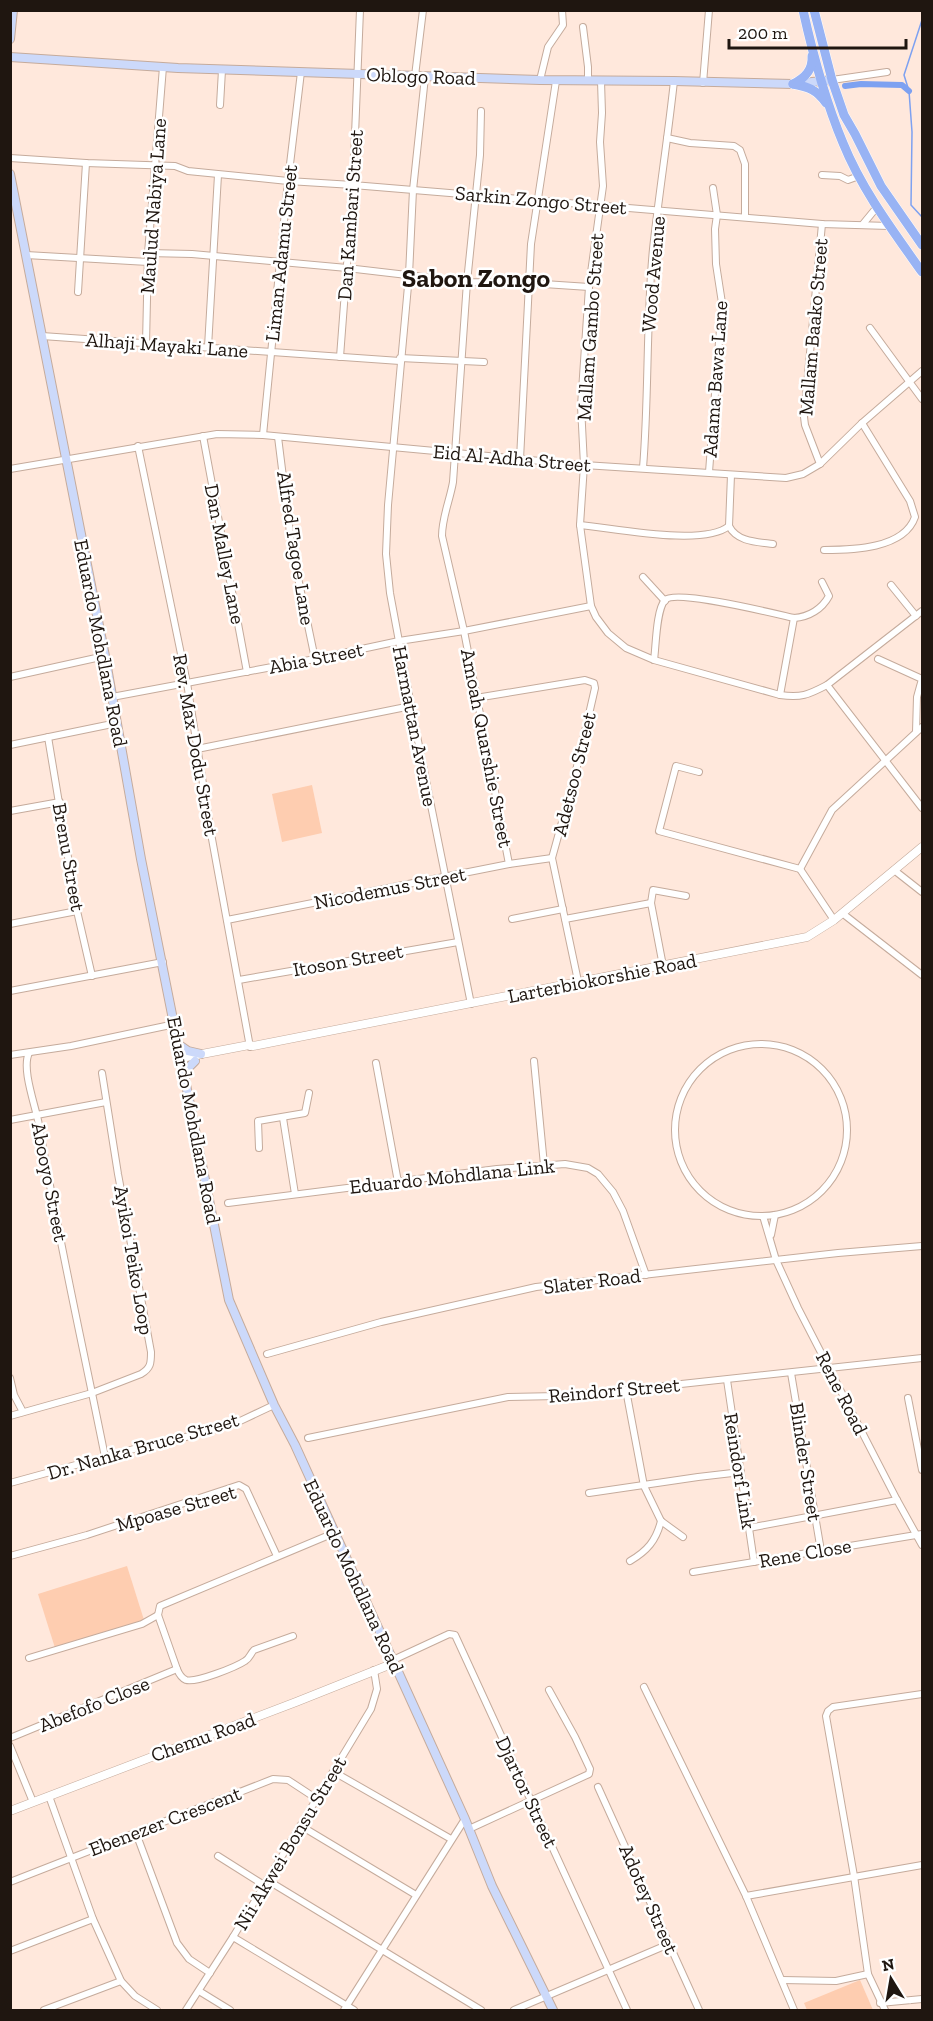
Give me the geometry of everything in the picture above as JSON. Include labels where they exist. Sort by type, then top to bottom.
[{"type":"main road","points":[[10,39],[13,10]]},
{"type":"main road","points":[[793,84],[801,80],[809,71],[813,61],[803,10]]},
{"type":"main road","points":[[814,10],[832,80],[844,115],[881,186],[922,245]]},
{"type":"main road","points":[[812,53],[843,144],[859,176],[889,226],[922,272]]},
{"type":"main road","name":"Oblogo Road","points":[[10,57],[222,70],[556,81],[793,84],[832,80]]},
{"type":"main road","points":[[821,81],[830,90],[844,127],[855,134]]},
{"type":"main road","points":[[793,84],[816,91],[829,106]]},
{"type":"main road","name":"Eduardo Mohdlana Road","points":[[10,174],[105,656],[141,859],[230,1300],[274,1405],[295,1445],[333,1533],[465,1818],[496,1894],[553,2010]]},
{"type":"main road","points":[[178,1044],[198,1057]]},
{"type":"main road","points":[[182,1064],[198,1057]]},
{"type":"street","name":"Dan Kambari Street","points":[[340,357],[353,185],[360,10]]},
{"type":"street","points":[[415,76],[423,10]]},
{"type":"street","points":[[540,80],[548,47],[563,25],[562,10]]},
{"type":"street","points":[[703,82],[709,10]]},
{"type":"street","points":[[583,27],[588,81]]},
{"type":"street","name":"Maulud Nabiya Lane","points":[[146,345],[148,253],[163,67]]},
{"type":"street","points":[[220,105],[222,70]]},
{"type":"street","name":"Liman Adamu Street","points":[[264,435],[288,181],[301,72]]},
{"type":"street","points":[[832,80],[887,72]]},
{"type":"street","name":"Harmattan Avenue","points":[[425,77],[412,190],[409,275],[400,359],[386,554],[390,593],[411,706],[471,1004]]},
{"type":"street","points":[[520,459],[528,283],[537,200],[556,81]]},
{"type":"street","name":"Mallam Gambo Street","points":[[591,606],[580,525],[584,465],[581,406],[589,288],[603,186],[600,142],[602,81]]},
{"type":"street","name":"Wood Avenue","points":[[643,468],[653,248],[674,81]]},
{"type":"street","name":"Amoah Quarshie Street","points":[[481,111],[480,155],[467,282],[451,493],[443,522],[442,536],[464,631],[509,864]]},
{"type":"street","points":[[667,138],[690,143],[734,146],[740,150],[745,164],[745,217]]},
{"type":"street","name":"Sarkin Zongo Street","points":[[10,158],[179,166],[188,171],[288,181],[822,224],[889,226]]},
{"type":"street","points":[[78,292],[86,163]]},
{"type":"street","points":[[208,347],[219,175]]},
{"type":"street","points":[[822,175],[840,176],[848,180],[859,176]]},
{"type":"street","name":"Adama Bawa Lane","points":[[709,472],[722,303],[716,264],[717,215],[713,188]]},
{"type":"street","points":[[863,224],[877,207]]},
{"type":"street","name":"Mallam Baako Street","points":[[820,464],[804,417],[822,224]]},
{"type":"street","points":[[148,253],[213,256],[347,268],[467,282],[528,283],[589,288]]},
{"type":"street","points":[[26,255],[148,262]]},
{"type":"street","points":[[870,328],[922,399]]},
{"type":"street","name":"Alhaji Mayaki Lane","points":[[42,336],[340,357],[484,362]]},
{"type":"street","name":"Eid Al-Adha Street","points":[[10,469],[217,434],[264,435],[584,465],[786,478],[803,474],[820,464],[862,423],[922,371]]},
{"type":"street","points":[[824,550],[840,550],[893,542],[907,529],[915,517],[909,501],[862,423]]},
{"type":"street","name":"Dan Malley Lane","points":[[202,436],[247,672]]},
{"type":"street","name":"Alfred Tagoe Lane","points":[[278,437],[292,549],[315,659]]},
{"type":"street","name":"Rev. Max Dodu Street","points":[[138,446],[187,683],[210,828],[251,1046]]},
{"type":"street","points":[[731,475],[729,526],[735,534],[745,540],[773,544]]},
{"type":"street","points":[[580,525],[686,535],[722,531],[729,526]]},
{"type":"street","points":[[643,577],[665,601]]},
{"type":"street","points":[[654,660],[660,611],[665,601],[673,597],[718,602],[794,618],[811,614],[827,601],[830,596],[822,582]]},
{"type":"street","points":[[891,585],[916,616]]},
{"type":"street","points":[[591,606],[596,617],[615,641],[626,648],[654,660],[780,695],[796,697],[810,694],[827,685],[922,611]]},
{"type":"street","name":"Abia Street","points":[[112,697],[591,606]]},
{"type":"street","points":[[780,695],[794,618]]},
{"type":"street","points":[[10,677],[105,656]]},
{"type":"street","points":[[878,659],[922,679],[917,697],[916,732]]},
{"type":"street","name":"Adetsoo Street","points":[[476,698],[585,680],[594,683],[595,688],[575,775],[552,858],[578,981]]},
{"type":"street","points":[[827,685],[922,808]]},
{"type":"street","points":[[197,748],[411,706]]},
{"type":"street","points":[[10,745],[117,723]]},
{"type":"street","points":[[800,869],[832,810],[922,727]]},
{"type":"street","name":"Brenu Street","points":[[48,737],[77,911],[92,976]]},
{"type":"street","points":[[699,772],[676,766],[658,831],[800,869],[834,920]]},
{"type":"street","points":[[10,811],[60,802]]},
{"type":"street","name":"Larterbiokorshie Road","points":[[182,1064],[198,1057],[251,1046],[807,938],[842,914],[922,847]]},
{"type":"street","name":"Nicodemus Street","points":[[227,920],[509,864],[552,858]]},
{"type":"street","points":[[894,870],[922,892]]},
{"type":"street","points":[[663,966],[651,903],[653,890],[686,896]]},
{"type":"street","points":[[565,919],[651,903]]},
{"type":"street","points":[[512,919],[563,909]]},
{"type":"street","points":[[10,924],[77,911]]},
{"type":"street","points":[[842,914],[922,975]]},
{"type":"street","name":"Itoson Street","points":[[239,980],[458,942]]},
{"type":"street","points":[[10,992],[163,962]]},
{"type":"street","points":[[10,1055],[175,1024]]},
{"type":"street","points":[[762,1044],[790,1049],[814,1062],[835,1084],[847,1117],[847,1142],[844,1155],[831,1181],[808,1202],[775,1215],[745,1215],[728,1209],[702,1192],[684,1169],[676,1143],[676,1114],[692,1079],[705,1065],[721,1054],[748,1045],[762,1044]]},
{"type":"street","name":"Abooyo Street","points":[[29,1053],[27,1067],[105,1458]]},
{"type":"street","points":[[534,1061],[544,1165]]},
{"type":"street","points":[[376,1063],[398,1182]]},
{"type":"street","name":"Ayikoi Teiko Loop","points":[[10,1416],[92,1393],[141,1374],[148,1370],[151,1361],[102,1073]]},
{"type":"street","points":[[259,1148],[258,1121],[305,1113],[309,1093]]},
{"type":"street","points":[[10,1120],[106,1102]]},
{"type":"street","points":[[283,1118],[295,1194]]},
{"type":"street","name":"Eduardo Mohdlana Link","points":[[228,1203],[497,1169],[565,1164],[588,1168],[598,1174],[613,1192],[623,1211],[646,1275]]},
{"type":"street","name":"Rene Road","points":[[771,1236],[775,1215]]},
{"type":"street","name":"Rene Road","points":[[764,1216],[776,1260],[798,1308],[897,1500],[920,1534],[922,1545]]},
{"type":"street","name":"Slater Road","points":[[267,1354],[381,1322],[536,1287],[922,1246]]},
{"type":"street","name":"Reindorf Street","points":[[308,1438],[508,1397],[558,1396],[626,1390],[922,1358]]},
{"type":"street","name":"Blinder Street","points":[[791,1373],[821,1551]]},
{"type":"street","points":[[10,1378],[14,1395],[23,1412]]},
{"type":"street","name":"Reindorf Link","points":[[727,1380],[730,1413],[754,1562]]},
{"type":"street","points":[[626,1390],[644,1486],[661,1521],[683,1537]]},
{"type":"street","points":[[908,1398],[922,1470]]},
{"type":"street","name":"Dr. Nanka Bruce Street","points":[[10,1483],[219,1429],[274,1405]]},
{"type":"street","points":[[589,1493],[741,1472]]},
{"type":"street","name":"Mpoase Street","points":[[10,1556],[87,1535],[239,1485],[246,1489],[277,1556]]},
{"type":"street","points":[[749,1528],[897,1500]]},
{"type":"street","points":[[630,1561],[646,1552],[657,1536],[661,1521]]},
{"type":"street","points":[[292,1636],[254,1650],[246,1661],[197,1680],[182,1678],[177,1670],[158,1615],[160,1606],[333,1533]]},
{"type":"street","name":"Rene Close","points":[[693,1572],[920,1534]]},
{"type":"street","points":[[29,1658],[142,1624],[158,1615]]},
{"type":"street","name":"Djartor Street","points":[[394,1661],[449,1634],[455,1635],[627,2010]]},
{"type":"street","name":"Chemu Road","points":[[10,1811],[296,1702],[394,1661]]},
{"type":"street","name":"Abefofo Close","points":[[10,1738],[177,1670]]},
{"type":"street","name":"Nii Akwei Bonsu Street","points":[[186,2010],[334,1772],[375,1700],[377,1689],[374,1670]]},
{"type":"street","points":[[645,1687],[746,1896],[794,2010]]},
{"type":"street","points":[[469,1829],[533,1802],[583,1777],[590,1771],[575,1737],[549,1690]]},
{"type":"street","points":[[885,2010],[880,2004],[868,1974],[854,1876],[826,1716],[833,1707],[922,1694]]},
{"type":"street","points":[[10,1746],[33,1802]]},
{"type":"street","points":[[334,1772],[451,1839]]},
{"type":"street","name":"Ebenezer Crescent","points":[[10,1882],[273,1779],[288,1780],[317,1799]]},
{"type":"street","name":"Adotey Street","points":[[598,1787],[699,2010]]},
{"type":"street","points":[[49,1796],[93,1919],[121,1981],[135,1996],[157,2010]]},
{"type":"street","points":[[345,2008],[465,1818]]},
{"type":"street","points":[[301,1826],[416,1895]]},
{"type":"street","points":[[136,1833],[177,1943],[189,1959],[210,1973]]},
{"type":"street","points":[[218,1856],[481,2010]]},
{"type":"street","points":[[746,1896],[922,1865]]},
{"type":"street","points":[[10,1951],[93,1919]]},
{"type":"street","points":[[233,1937],[345,2008],[354,2010]]},
{"type":"street","points":[[514,2010],[669,1944]]},
{"type":"street","points":[[782,1980],[836,1981],[868,1974]]},
{"type":"street","points":[[44,2010],[121,1981]]},
{"type":"street","points":[[199,1991],[230,2010]]},
{"type":"street","points":[[880,2004],[922,1999]]},
{"type":"shaded area","points":[[312,785],[322,833],[282,842],[272,794]]},
{"type":"shaded area","points":[[127,1566],[144,1620],[55,1648],[38,1594]]},
{"type":"shaded area","points":[[860,1980],[873,2010],[807,2010],[804,2003]]},
{"type":"waterway","points":[[922,20],[904,75],[909,91],[912,132],[911,205],[922,217]]},
{"type":"waterway","points":[[845,86],[902,85],[909,91]]},
{"type":"district","name":"Sabon Zongo","points":[[476,278]]}]
